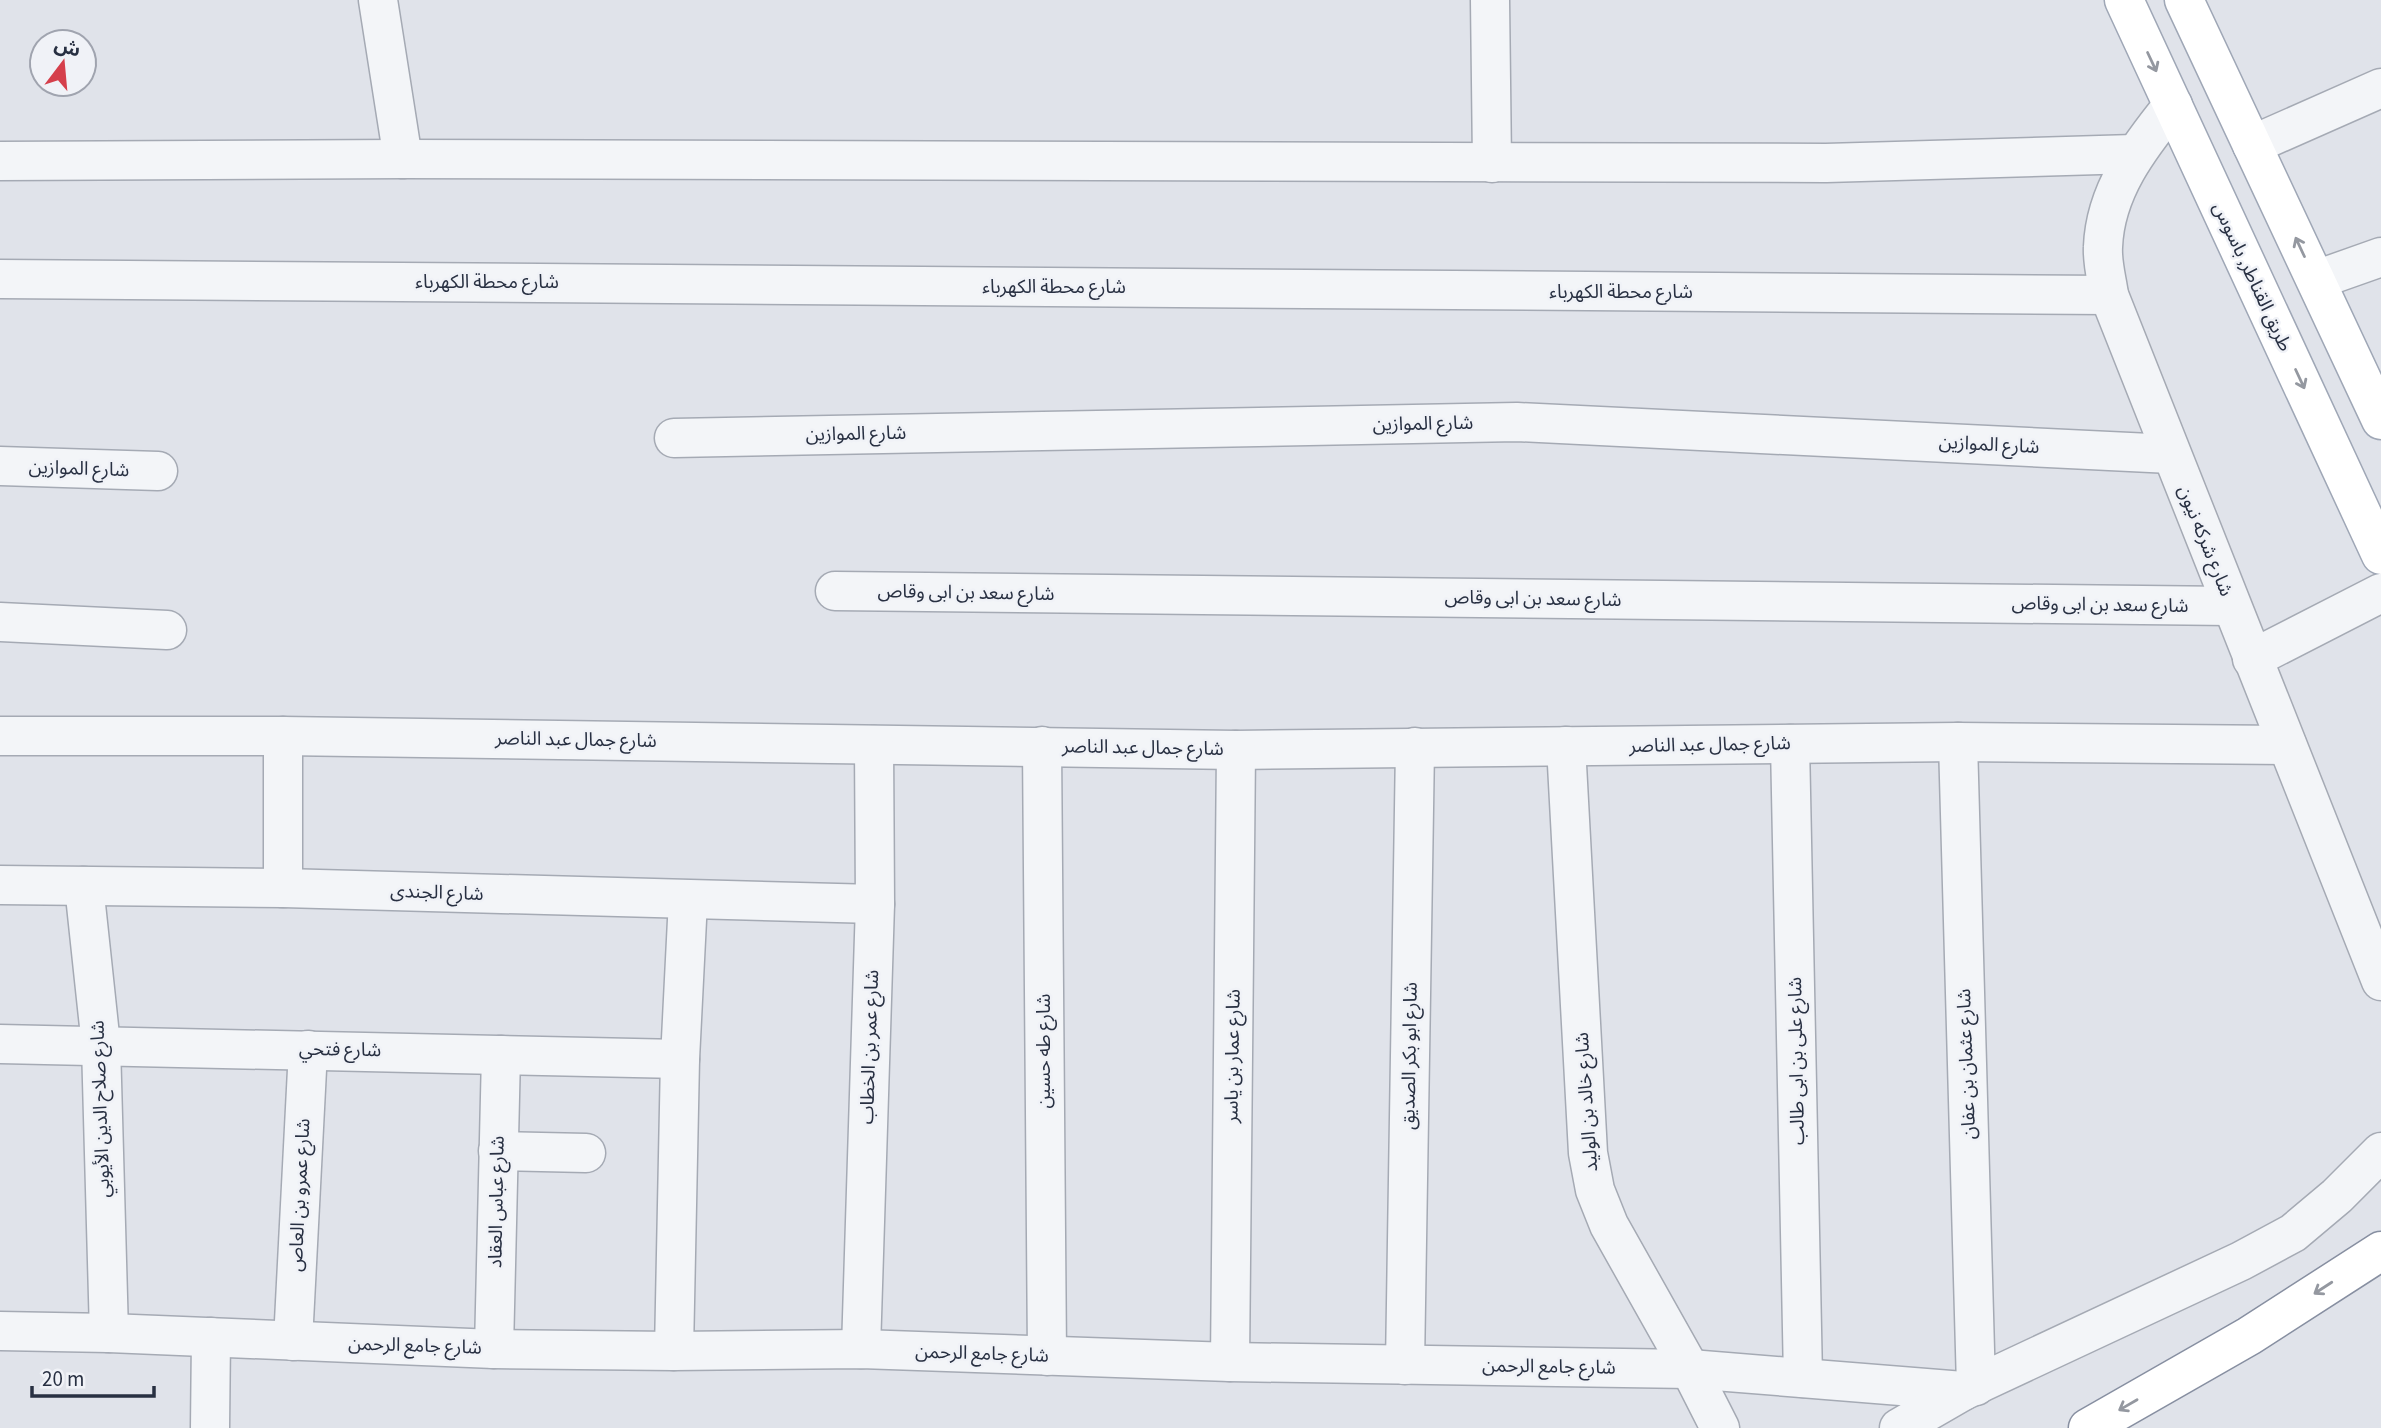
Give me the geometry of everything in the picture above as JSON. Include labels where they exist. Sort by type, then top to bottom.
[{"type":"main road","name":"طريق القناطر, باسوس","points":[[2124,0],[2381,555]]},
{"type":"main road","points":[[2184,0],[2381,420]]},
{"type":"main road","points":[[2088,1428],[2249,1336],[2381,1251]]},
{"type":"street","points":[[378,0],[403,159]]},
{"type":"street","points":[[1490,0],[1492,163]]},
{"type":"street","points":[[2252,145],[2381,88]]},
{"type":"street","name":"شارع شركه نيون","points":[[2173,105],[2134,154],[2108,215],[2102,248],[2109,295],[2381,981]]},
{"type":"street","points":[[0,161],[403,159],[1826,163],[2072,158],[2134,154]]},
{"type":"street","points":[[2316,280],[2381,257]]},
{"type":"street","name":"شارع محطة الكهرباء","points":[[0,279],[2109,295]]},
{"type":"street","name":"شارع الموازين","points":[[674,438],[1517,422],[2171,454]]},
{"type":"street","name":"شارع الموازين","points":[[0,466],[158,471]]},
{"type":"street","name":"شارع سعد بن ابى وقاص","points":[[835,591],[2231,606]]},
{"type":"street","points":[[2252,659],[2381,593]]},
{"type":"street","points":[[0,622],[167,630]]},
{"type":"street","name":"شارع جمال عبد الناصر","points":[[0,736],[283,736],[1236,750],[1958,743],[2287,745]]},
{"type":"street","points":[[283,736],[283,888]]},
{"type":"street","name":"شارع عثمان بن عفان","points":[[1958,743],[1969,1389]]},
{"type":"street","name":"شارع عمر بن الخطاب","points":[[861,1349],[875,904],[874,744]]},
{"type":"street","name":"شارع على بن ابى طالب","points":[[1790,744],[1803,1378]]},
{"type":"street","name":"شارع طه حسين","points":[[1042,746],[1046,1356]]},
{"type":"street","name":"شارع خالد بن الوليد","points":[[1566,746],[1588,1153],[1595,1190],[1609,1225],[1720,1428]]},
{"type":"street","name":"شارع ابو بكر الصديق","points":[[1405,1365],[1415,747]]},
{"type":"street","name":"شارع عمار بن ياسر","points":[[1230,1362],[1236,750]]},
{"type":"street","name":"شارع الجندى","points":[[0,885],[283,888],[875,904]]},
{"type":"street","name":"شارع صلاح الدين الأيوبي","points":[[84,886],[101,1045],[108,1333]]},
{"type":"street","points":[[674,1351],[680,1059],[688,900]]},
{"type":"street","name":"شارع فتحي","points":[[0,1044],[680,1059]]},
{"type":"street","name":"شارع عمرو بن العاص","points":[[293,1341],[308,1049]]},
{"type":"street","name":"شارع عباس العقاد","points":[[494,1349],[501,1055]]},
{"type":"street","points":[[498,1151],[586,1153]]},
{"type":"street","points":[[1899,1428],[1969,1389],[2241,1261],[2293,1233],[2337,1196],[2381,1152]]},
{"type":"street","name":"شارع جامع الرحمن","points":[[0,1331],[494,1349],[861,1349],[1230,1362],[1690,1369],[1969,1389]]},
{"type":"street","points":[[210,1428],[211,1338]]}]
